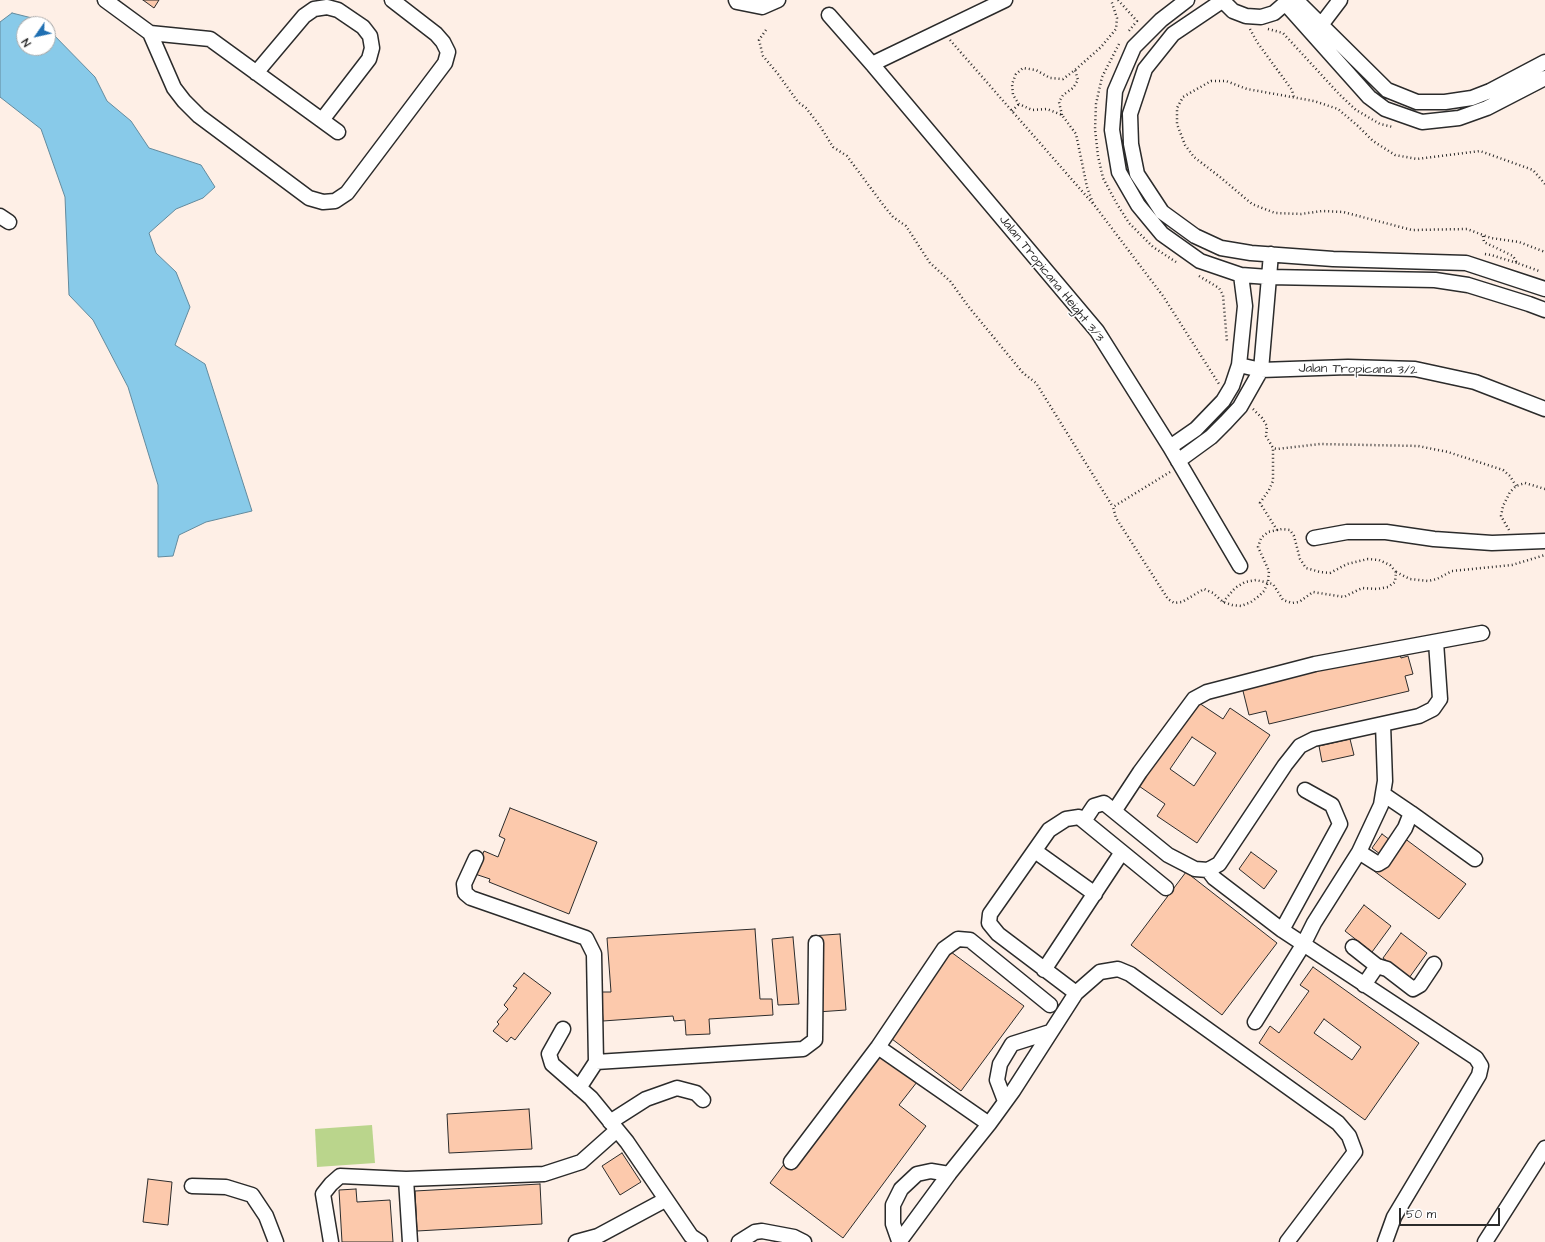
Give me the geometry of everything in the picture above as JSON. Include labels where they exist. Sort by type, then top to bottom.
[{"type":"street","points":[[105,0],[150,33],[174,88],[199,116],[309,198],[322,202],[335,201],[347,192],[445,64],[448,52],[443,42],[436,34],[392,0]]},
{"type":"street","points":[[736,0],[737,2],[762,7],[778,0]]},
{"type":"street","points":[[872,64],[1005,0]]},
{"type":"street","points":[[1187,0],[1161,20],[1134,47],[1115,91],[1112,130],[1120,172],[1138,205],[1162,234],[1200,261],[1241,275],[1268,277],[1435,280],[1468,285],[1545,310]]},
{"type":"street","points":[[1290,1],[1274,13],[1261,17],[1246,16],[1233,11],[1222,0],[1173,34],[1145,69],[1130,114],[1133,152],[1137,174],[1162,212],[1195,236],[1221,248],[1251,253],[1333,259],[1466,263],[1528,282],[1545,289]]},
{"type":"street","points":[[1321,25],[1340,0]]},
{"type":"street","points":[[1290,1],[1321,25],[1387,90],[1417,102],[1445,102],[1472,98],[1490,91],[1545,62]]},
{"type":"street","points":[[1290,1],[1369,97],[1385,109],[1422,122],[1459,118],[1487,108],[1545,78]]},
{"type":"street","points":[[256,73],[304,16],[314,9],[327,7],[338,10],[364,27],[370,36],[372,48],[369,60],[322,120]]},
{"type":"street","name":"Jalan Tropicana Height 3/3","points":[[829,15],[1097,331],[1170,446],[1240,566]]},
{"type":"street","points":[[150,33],[210,39],[338,132]]},
{"type":"street","points":[[1179,463],[1211,437],[1226,422],[1242,402],[1261,370],[1268,308],[1268,277],[1271,254]]},
{"type":"street","points":[[1170,446],[1196,429],[1214,411],[1232,386],[1239,365],[1245,306],[1241,275]]},
{"type":"street","points":[[1245,306],[1268,308]]},
{"type":"street","name":"Jalan Tropicana 3/2","points":[[1239,365],[1261,370],[1348,367],[1415,369],[1474,382],[1545,409]]},
{"type":"street","points":[[1214,411],[1226,422]]},
{"type":"street","points":[[1314,538],[1347,532],[1386,532],[1434,539],[1484,542],[1545,541]]},
{"type":"street","points":[[1115,810],[1140,772],[1194,699],[1207,692],[1315,664],[1482,633]]},
{"type":"street","points":[[1084,821],[1094,806],[1104,803],[1115,810],[1168,855],[1195,869],[1208,870],[1219,864],[1285,765],[1300,746],[1314,739],[1419,716],[1433,709],[1440,699],[1436,642]]},
{"type":"street","points":[[1256,1022],[1303,945],[1314,923],[1359,852],[1381,805],[1384,781],[1382,724]]},
{"type":"street","points":[[1282,930],[1340,824],[1332,805],[1305,790]]},
{"type":"street","points":[[1383,794],[1476,860]]},
{"type":"street","points":[[1359,852],[1378,864],[1383,860],[1405,828],[1411,813]]},
{"type":"street","points":[[1076,993],[998,934],[989,923],[990,914],[1049,830],[1066,819],[1079,817],[1166,888]]},
{"type":"street","points":[[1034,851],[1095,894]]},
{"type":"street","points":[[1044,970],[1122,852]]},
{"type":"street","points":[[476,858],[464,884],[465,893],[471,898],[586,938],[594,954],[596,1062],[579,1088]]},
{"type":"street","points":[[1208,870],[1214,878],[1282,930],[1476,1058],[1481,1066],[1479,1075],[1394,1217],[1385,1242]]},
{"type":"street","points":[[985,952],[998,934]]},
{"type":"street","points":[[791,1162],[878,1047],[944,949],[958,939],[970,940],[1050,1005]]},
{"type":"street","points":[[596,1062],[803,1050],[815,1040],[816,943]]},
{"type":"street","points":[[1353,947],[1376,966],[1388,969],[1413,989],[1420,985],[1434,964]]},
{"type":"street","points":[[1364,985],[1376,966]]},
{"type":"street","points":[[899,1242],[1005,1102],[1076,993],[1100,972],[1118,969],[1130,974],[1338,1123],[1348,1136],[1354,1152],[1287,1242]]},
{"type":"street","points":[[563,1028],[549,1054],[552,1064],[591,1098],[627,1142],[665,1200],[691,1236],[700,1242]]},
{"type":"street","points":[[1005,1102],[997,1080],[1000,1064],[1012,1044],[1050,1032]]},
{"type":"street","points":[[878,1047],[989,1124]]},
{"type":"street","points":[[331,1242],[323,1194],[340,1176],[406,1179],[544,1174],[581,1162],[614,1126],[646,1099],[677,1088],[696,1093],[703,1100]]},
{"type":"street","points":[[1485,1242],[1545,1148]]},
{"type":"street","points":[[899,1242],[893,1224],[893,1204],[901,1189],[917,1174],[931,1171],[949,1174]]},
{"type":"street","points":[[406,1179],[410,1242]]},
{"type":"street","points":[[192,1186],[226,1187],[252,1195],[266,1216],[276,1242]]},
{"type":"street","points":[[576,1242],[598,1236],[665,1200]]},
{"type":"street","points":[[739,1242],[755,1232],[762,1231],[779,1238],[794,1237],[804,1242]]},
{"type":"path","points":[[1062,115],[1047,109],[1032,110],[1019,104],[1013,95],[1012,84],[1016,74],[1023,68],[1036,70],[1050,78],[1063,79],[1075,70],[1100,47],[1116,29],[1117,18],[1111,0]]},
{"type":"path","points":[[1246,28],[1251,30],[1257,42],[1292,90],[1294,98]]},
{"type":"path","points":[[766,30],[759,40],[763,56],[798,102],[806,108],[833,146],[847,156],[893,217],[906,226],[930,263],[950,281],[968,306],[1018,367],[1036,383],[1113,506],[1116,518],[1168,599],[1174,603],[1182,602],[1204,589],[1213,593],[1223,602],[1232,605],[1241,606],[1251,602],[1264,591],[1268,582],[1269,571],[1258,547],[1261,538],[1268,532],[1282,529],[1290,530],[1294,536],[1300,559],[1306,568],[1330,573],[1347,564],[1368,559],[1379,560],[1390,565],[1396,572],[1410,578],[1428,581],[1437,579],[1452,571],[1512,565],[1545,555]]},
{"type":"path","points":[[942,31],[1095,206],[1163,296],[1221,388],[1228,392]]},
{"type":"path","points":[[1075,70],[1078,80],[1073,88],[1063,95],[1060,102],[1062,115],[1076,134],[1087,187],[1095,206]]},
{"type":"path","points":[[1545,184],[1534,170],[1480,152],[1417,158],[1395,155],[1373,141],[1338,109],[1314,101],[1247,90],[1226,81],[1211,81],[1183,97],[1177,108],[1177,124],[1184,145],[1194,157],[1252,204],[1275,213],[1301,214],[1322,211],[1343,212],[1412,230],[1466,229],[1483,236],[1519,242],[1545,252]]},
{"type":"path","points":[[1012,111],[1019,104]]},
{"type":"path","points":[[1483,236],[1484,242],[1513,256],[1517,263]]},
{"type":"path","points":[[1478,253],[1491,255],[1545,273]]},
{"type":"path","points":[[1242,402],[1262,418],[1267,426],[1266,436],[1273,448],[1272,481],[1269,490],[1260,503],[1277,530]]},
{"type":"path","points":[[1273,448],[1277,449],[1320,444],[1418,446],[1448,452],[1502,470],[1510,476],[1516,486]]},
{"type":"path","points":[[1113,506],[1179,463]]},
{"type":"path","points":[[1510,531],[1501,516],[1503,506],[1510,492],[1516,486],[1525,483],[1545,489]]},
{"type":"path","points":[[1223,602],[1235,588],[1246,582],[1256,580],[1273,584],[1283,600],[1292,603],[1299,602],[1313,592],[1344,597],[1362,588],[1388,587],[1395,582],[1396,572]]},
{"type":"green space","points":[[372,1125],[375,1163],[317,1167],[315,1129]]},
{"type":"water","points":[[12,13],[24,16],[16,16],[16,56],[56,56],[56,37],[95,77],[107,101],[131,121],[149,148],[201,165],[215,187],[203,198],[176,209],[149,233],[156,253],[176,272],[190,307],[175,345],[205,364],[252,511],[206,522],[179,535],[173,556],[158,557],[158,485],[128,387],[93,320],[69,295],[65,197],[41,129],[0,97],[0,22]]},
{"type":"building","points":[[143,0],[159,0],[154,8]]},
{"type":"building","points":[[1398,647],[1401,658],[1408,656],[1413,674],[1405,676],[1409,691],[1269,724],[1266,711],[1249,715],[1242,687]]},
{"type":"building","points":[[1193,699],[1223,719],[1230,708],[1270,735],[1197,843],[1157,816],[1165,804],[1136,784]],"holes":[[[1192,737],[1216,753],[1194,786],[1170,769]]]},
{"type":"building","points":[[1350,739],[1354,755],[1322,762],[1319,746]]},
{"type":"building","points":[[510,808],[597,842],[569,914],[489,882],[490,879],[475,874],[484,851],[498,857],[505,839],[499,836]]},
{"type":"building","points":[[1382,834],[1394,843],[1400,835],[1466,884],[1439,919],[1374,871],[1384,857],[1372,848]]},
{"type":"building","points":[[1251,852],[1277,871],[1264,889],[1239,869]]},
{"type":"building","points":[[1186,872],[1277,943],[1222,1015],[1131,945]]},
{"type":"building","points":[[1364,905],[1391,926],[1372,952],[1345,931]]},
{"type":"building","points":[[755,929],[760,999],[772,999],[773,1015],[709,1019],[710,1034],[686,1035],[685,1020],[674,1021],[673,1016],[603,1021],[601,992],[611,992],[607,938]]},
{"type":"building","points":[[1401,933],[1427,953],[1409,978],[1383,958]]},
{"type":"building","points":[[840,934],[846,1010],[817,1012],[811,936]]},
{"type":"building","points":[[793,937],[799,1004],[778,1005],[772,939]]},
{"type":"building","points":[[947,949],[1024,1006],[961,1091],[884,1033]]},
{"type":"building","points":[[1313,967],[1419,1043],[1365,1120],[1259,1043],[1270,1026],[1279,1033],[1309,991],[1300,985]],"holes":[[[1324,1019],[1361,1047],[1352,1060],[1314,1033]]]},
{"type":"building","points":[[524,973],[551,993],[515,1040],[511,1037],[507,1042],[493,1031],[499,1024],[497,1022],[508,1009],[504,1005],[517,988],[513,986]]},
{"type":"building","points":[[871,1048],[917,1082],[899,1105],[926,1126],[843,1238],[770,1183]]},
{"type":"building","points":[[529,1109],[532,1149],[449,1153],[447,1114]]},
{"type":"building","points":[[622,1153],[641,1182],[620,1195],[602,1166]]},
{"type":"building","points":[[148,1179],[172,1182],[168,1225],[143,1222]]},
{"type":"building","points":[[540,1184],[542,1224],[417,1231],[415,1191]]},
{"type":"building","points":[[356,1189],[357,1202],[390,1200],[393,1242],[342,1242],[339,1190]]}]
